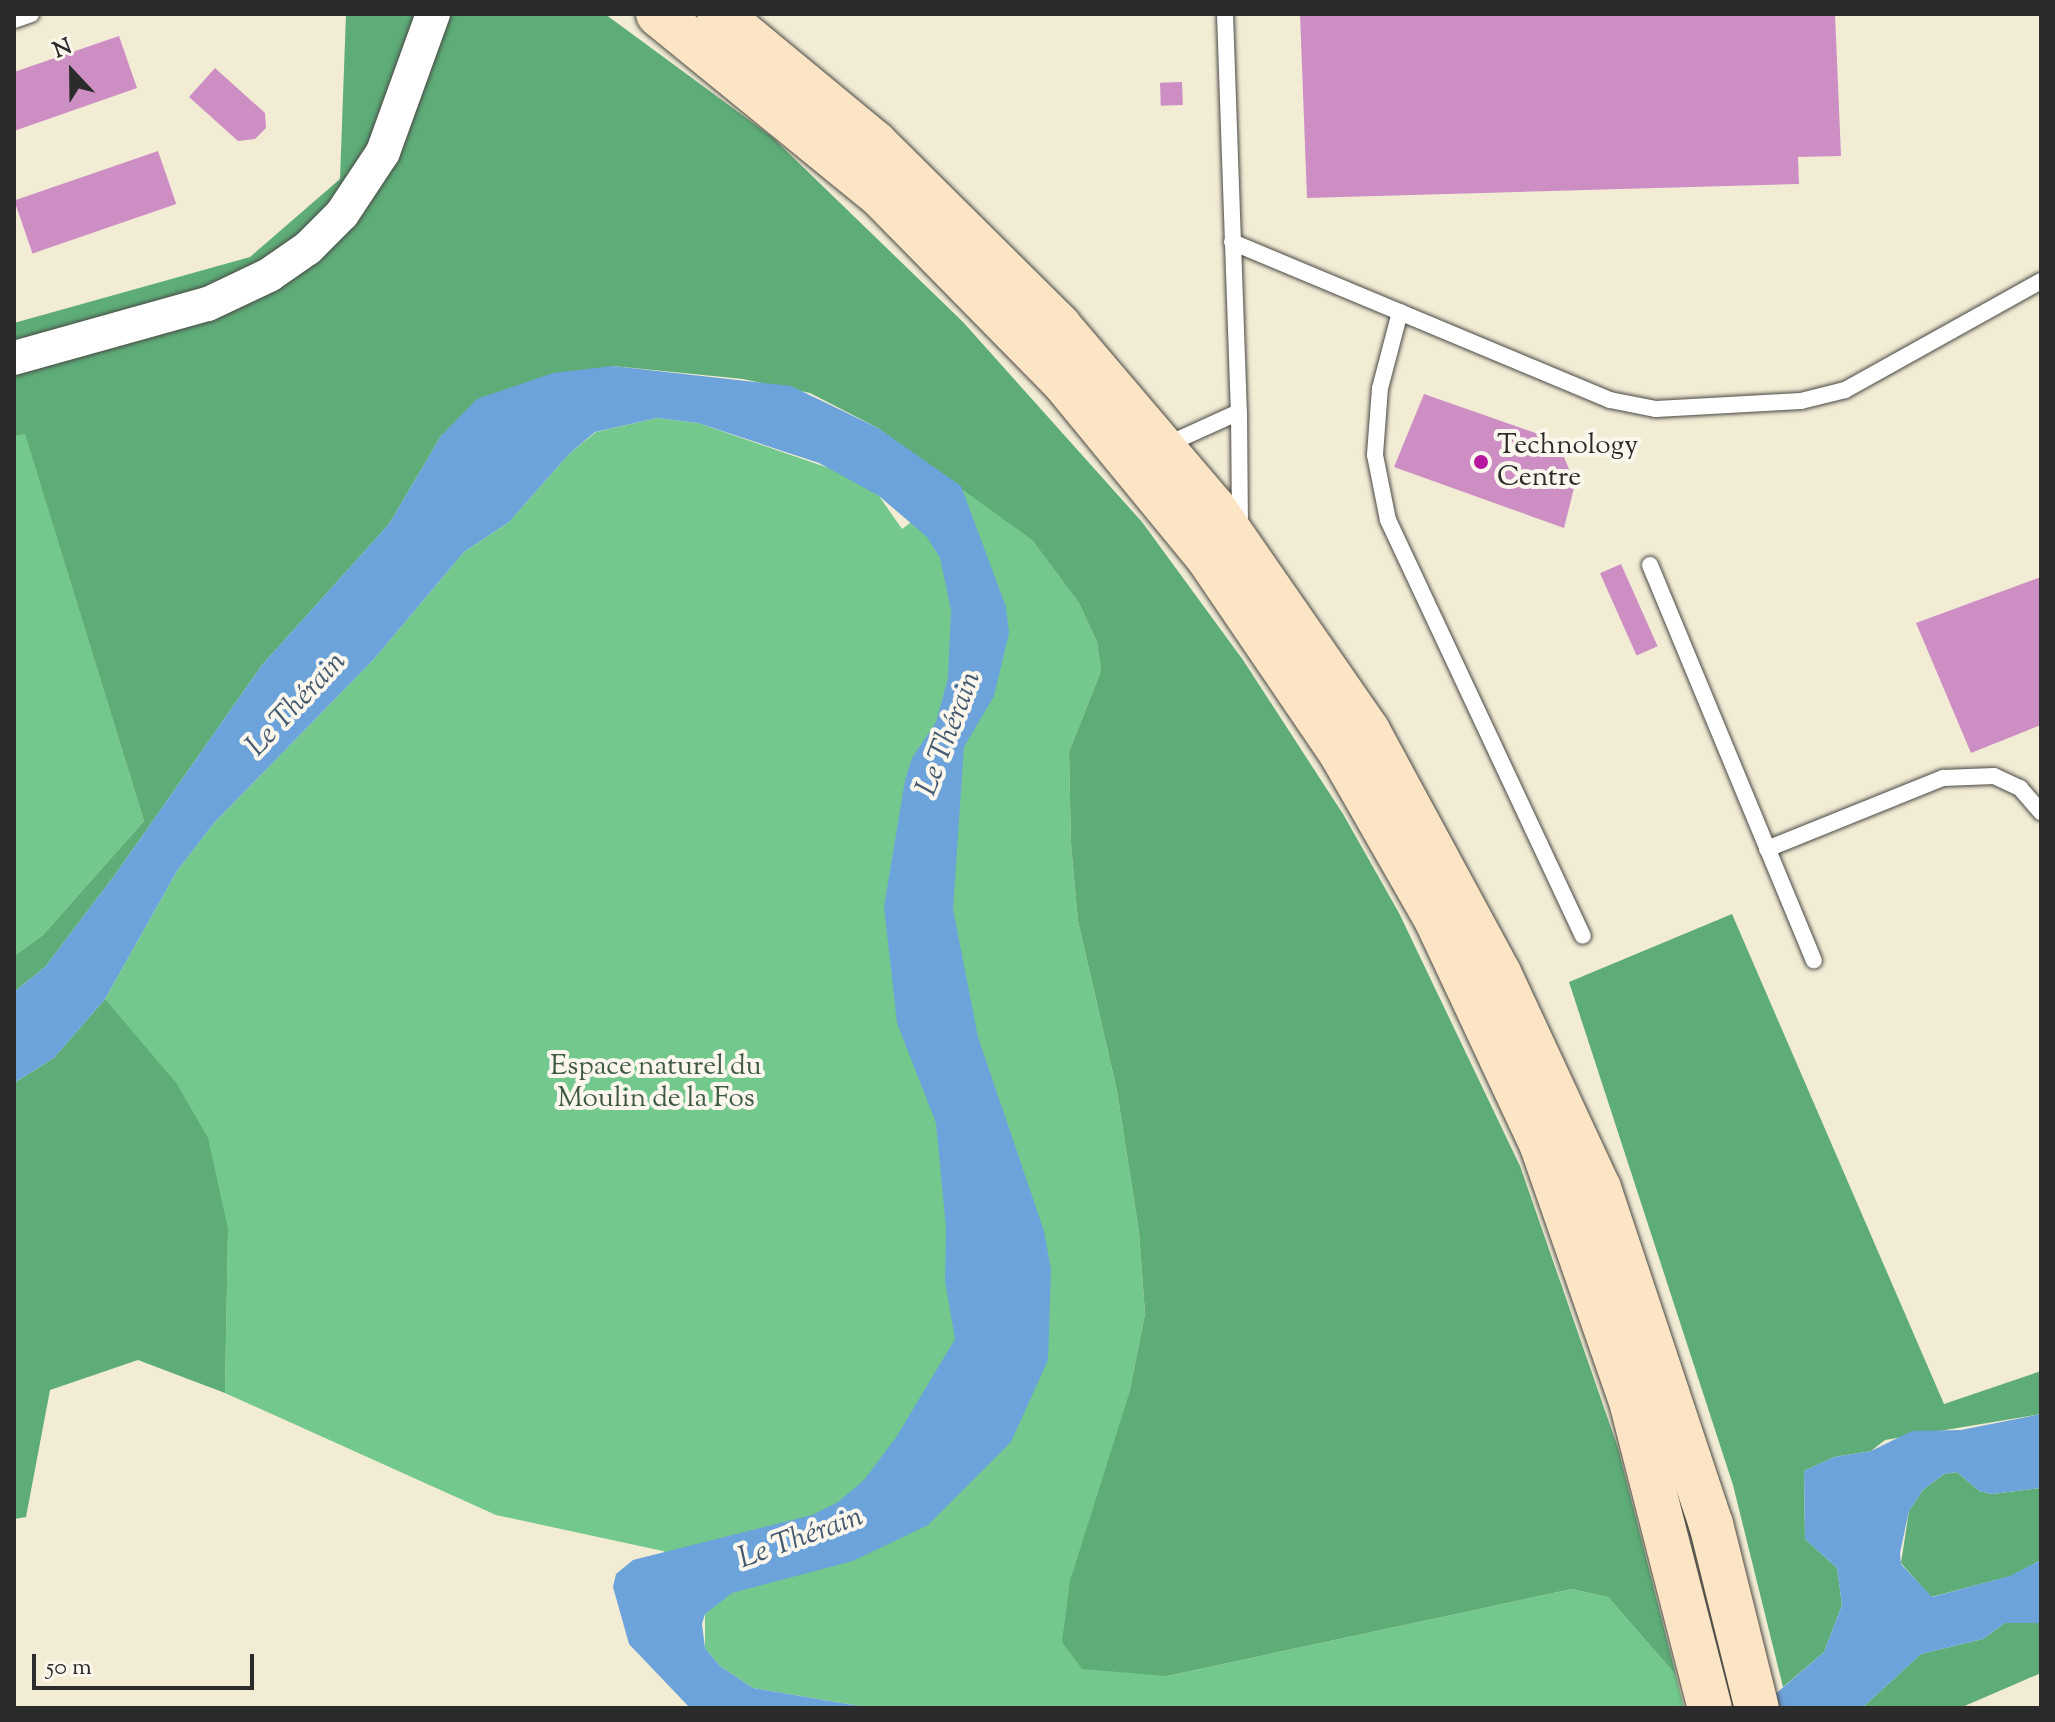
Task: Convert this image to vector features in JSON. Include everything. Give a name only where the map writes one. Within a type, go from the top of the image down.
[{"type":"main road","points":[[658,14],[892,205],[1053,370],[1190,534],[1334,743],[1436,919],[1546,1157],[1632,1405],[1710,1708]]},
{"type":"main road","points":[[719,14],[821,96],[949,211],[1164,446],[1240,542],[1368,731],[1499,973],[1599,1188],[1711,1524],[1757,1708]]},
{"type":"main road","points":[[1665,1383],[1742,1708]]},
{"type":"street","points":[[416,14],[416,67]]},
{"type":"street","points":[[14,358],[208,304],[290,262],[342,214],[371,173],[401,114],[433,14]]},
{"type":"lane","points":[[14,20],[31,14]]},
{"type":"lane","points":[[1225,14],[1239,412],[1240,542]]},
{"type":"lane","points":[[1232,242],[1610,400],[1656,409],[1801,401],[1845,390],[2041,281]]},
{"type":"lane","points":[[1400,312],[1380,388],[1375,455],[1388,520],[1583,936]]},
{"type":"lane","points":[[1164,446],[1239,412]]},
{"type":"lane","points":[[1650,565],[1814,960]]},
{"type":"lane","points":[[1767,849],[1943,778],[1994,776],[2020,788],[2041,812]]},
{"type":"green space","points":[[346,14],[605,14],[772,137],[963,322],[1142,522],[1243,660],[1343,814],[1399,913],[1520,1166],[1618,1448],[1676,1675],[1608,1597],[1572,1589],[1167,1676],[1082,1669],[1062,1642],[1070,1581],[1129,1394],[1145,1314],[1139,1232],[1117,1091],[1078,921],[1071,844],[1069,752],[1101,671],[1097,642],[1079,603],[1032,540],[878,428],[810,393],[743,379],[613,366],[441,436],[389,524],[262,665],[117,872],[45,967],[14,992],[14,956],[43,935],[144,821],[25,434],[14,436],[14,323],[250,257],[340,179]]},
{"type":"green space","name":"Espace naturel du Moulin de la Fos","points":[[657,418],[698,423],[846,474],[879,496],[902,529],[961,486],[1032,540],[1079,603],[1097,642],[1101,671],[1069,752],[1071,844],[1078,921],[1117,1091],[1139,1232],[1145,1314],[1129,1394],[1167,1676],[1572,1589],[1608,1597],[1676,1675],[1684,1708],[871,1708],[753,1688],[720,1666],[705,1648],[705,1614],[732,1592],[663,1551],[496,1515],[225,1393],[228,1229],[105,999],[177,871],[214,823],[374,659],[464,552],[509,522],[569,454],[596,432]]},
{"type":"green space","points":[[25,433],[144,821],[43,935],[14,956],[14,436]]},
{"type":"green space","points":[[1732,914],[1944,1404],[2041,1371],[2041,1414],[1885,1440],[1871,1451],[1834,1457],[1804,1471],[1805,1539],[1837,1568],[1842,1605],[1824,1652],[1783,1687],[1733,1485],[1569,982]]},
{"type":"green space","points":[[105,999],[177,1084],[208,1138],[228,1229],[225,1393],[138,1360],[50,1390],[26,1517],[14,1519],[14,1083],[54,1058]]},
{"type":"green space","points":[[1957,1472],[1979,1491],[1992,1494],[2041,1488],[2041,1560],[2011,1576],[1931,1597],[1901,1563],[1909,1511],[1923,1490],[1944,1474]]},
{"type":"green space","points":[[2005,1623],[2041,1623],[2041,1673],[1960,1708],[1862,1708],[1921,1654],[1983,1639]]},
{"type":"water","name":"Le Thérain","points":[[613,366],[791,386],[878,428],[961,486],[1006,607],[1009,633],[994,696],[964,747],[953,909],[978,1037],[1044,1231],[1051,1269],[1048,1360],[1011,1442],[928,1525],[853,1561],[732,1593],[705,1614],[702,1624],[705,1648],[720,1666],[753,1688],[871,1708],[690,1708],[629,1644],[613,1587],[616,1574],[633,1560],[812,1515],[838,1502],[864,1480],[897,1436],[955,1339],[945,1281],[946,1228],[936,1123],[897,1023],[884,907],[905,780],[912,758],[936,722],[948,678],[951,610],[940,558],[927,537],[879,496],[819,463],[698,423],[657,418],[595,432],[569,454],[509,522],[464,552],[374,659],[214,823],[177,871],[105,999],[54,1058],[14,1083],[14,992],[45,967],[117,872],[262,665],[389,524],[441,436],[477,399],[553,373]]},
{"type":"water","points":[[2041,1414],[2041,1488],[1992,1494],[1979,1491],[1957,1472],[1944,1474],[1923,1490],[1909,1511],[1900,1553],[1901,1564],[1932,1597],[2010,1576],[2041,1560],[2041,1623],[2005,1623],[1983,1639],[1921,1654],[1862,1708],[1759,1708],[1824,1652],[1842,1605],[1837,1568],[1805,1539],[1804,1471],[1834,1457],[1871,1451],[1912,1431],[1961,1430]]},
{"type":"building","points":[[1300,14],[1835,14],[1841,156],[1798,157],[1799,184],[1307,198]]},
{"type":"building","points":[[119,36],[137,88],[14,131],[14,72]]},
{"type":"building","points":[[215,68],[265,113],[266,128],[255,139],[238,141],[189,97]]},
{"type":"building","points":[[1182,82],[1183,105],[1161,106],[1160,83]]},
{"type":"building","points":[[158,151],[176,204],[33,253],[14,200]]},
{"type":"building","name":"Technology Centre","points":[[1424,394],[1541,435],[1564,457],[1575,484],[1564,528],[1394,467]]},
{"type":"building","points":[[1621,564],[1658,646],[1637,656],[1600,573]]},
{"type":"building","points":[[2041,577],[2041,725],[1971,753],[1916,623]]},
{"type":"place","name":"Technology Centre","points":[[1481,462]]}]
